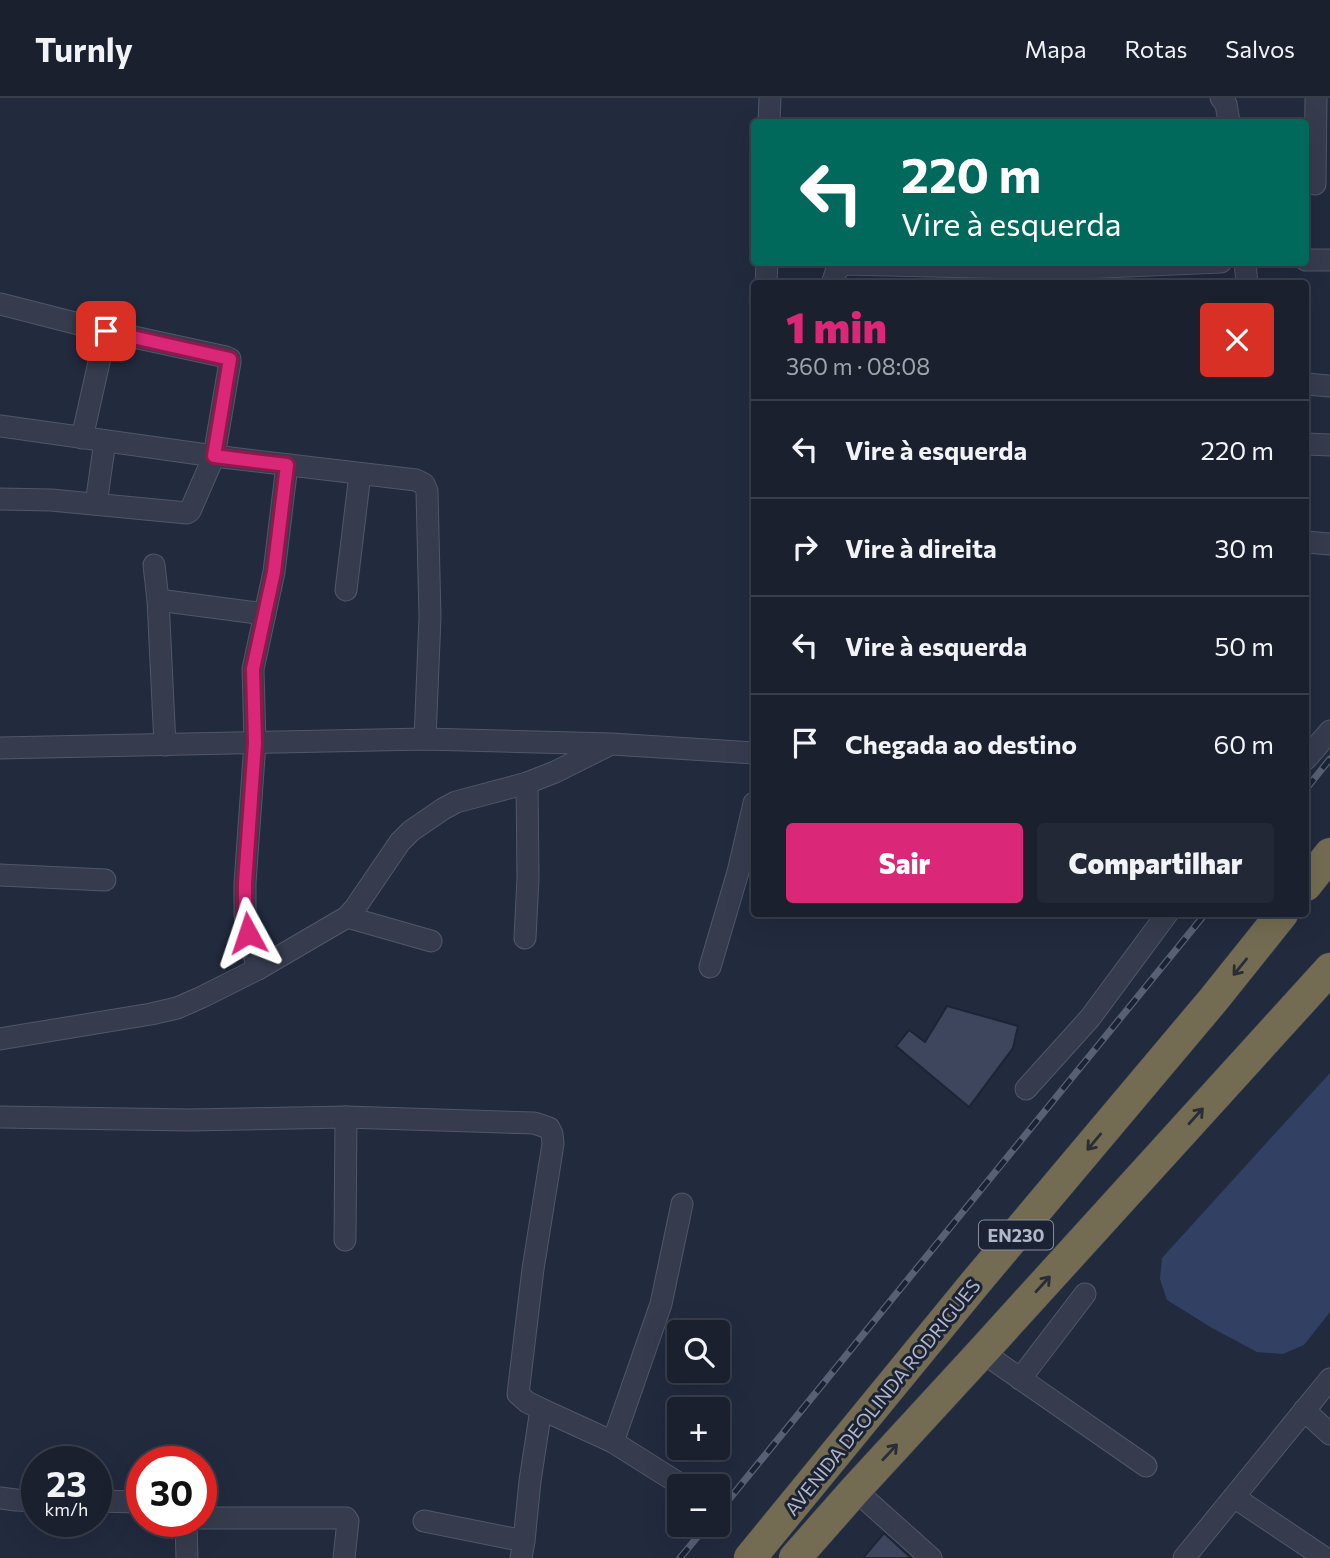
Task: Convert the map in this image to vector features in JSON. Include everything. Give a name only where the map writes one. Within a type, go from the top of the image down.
[{"type":"highway","points":[[1309,881],[1330,854]]},
{"type":"highway","name":"AVENIDA DEOLINDA RODRIGUES","points":[[750,1558],[1280,917]]},
{"type":"highway","name":"AVENIDA DEOLINDA RODRIGUES","points":[[796,1558],[855,1489],[1330,969]]},
{"type":"street","points":[[769,119],[770,98]]},
{"type":"street","points":[[1221,98],[1226,104],[1228,119]]},
{"type":"street","points":[[1315,98],[1317,185]]},
{"type":"street","points":[[1309,260],[1330,260]]},
{"type":"street","points":[[930,266],[1057,269],[1127,266]]},
{"type":"street","points":[[0,304],[230,359],[214,456],[187,513],[51,499],[0,499]]},
{"type":"street","points":[[82,438],[106,331]]},
{"type":"street","points":[[1309,384],[1330,386]]},
{"type":"street","points":[[0,426],[214,456],[416,480],[424,484],[427,491],[430,617],[425,739]]},
{"type":"street","points":[[96,504],[105,441]]},
{"type":"street","points":[[1309,444],[1330,445]]},
{"type":"street","points":[[258,969],[248,933],[245,904],[255,743],[253,669],[274,572],[287,465]]},
{"type":"street","points":[[346,590],[360,474]]},
{"type":"street","points":[[1309,542],[1330,544]]},
{"type":"street","points":[[154,565],[165,745]]},
{"type":"street","points":[[158,600],[265,614]]},
{"type":"street","points":[[1309,756],[1330,731]]},
{"type":"street","points":[[0,748],[425,739],[612,744],[751,753]]},
{"type":"street","points":[[0,1039],[151,1014],[202,998],[258,969],[346,917],[400,842],[411,831],[456,802],[527,783],[612,744]]},
{"type":"street","points":[[525,938],[528,878],[527,783]]},
{"type":"street","points":[[710,967],[738,872],[751,816]]},
{"type":"street","points":[[0,875],[105,880]]},
{"type":"street","points":[[346,917],[431,941]]},
{"type":"street","points":[[1026,1089],[1090,1018],[1165,917]]},
{"type":"street","points":[[0,1116],[190,1120],[346,1117],[544,1125],[552,1134],[553,1144],[537,1242],[518,1394],[527,1402],[613,1442],[667,1476]]},
{"type":"street","points":[[345,1240],[346,1117]]},
{"type":"street","points":[[613,1442],[661,1304],[682,1204]]},
{"type":"street","points":[[1020,1379],[1085,1294]]},
{"type":"street","points":[[982,1352],[1146,1466]]},
{"type":"street","points":[[1184,1558],[1330,1379]]},
{"type":"street","points":[[424,1521],[523,1550],[541,1409]]},
{"type":"street","points":[[1304,1410],[1330,1434]]},
{"type":"street","points":[[855,1489],[931,1558]]},
{"type":"street","points":[[1234,1497],[1325,1558]]},
{"type":"street","points":[[0,1498],[21,1500]]},
{"type":"street","points":[[217,1518],[346,1518],[348,1521],[344,1558]]},
{"type":"street","points":[[186,1537],[187,1558]]},
{"type":"water","points":[[1330,1073],[1330,1312],[1304,1345],[1283,1354],[1257,1352],[1167,1300],[1160,1279],[1162,1258]]},
{"type":"building","points":[[947,1006],[1018,1026],[1013,1048],[969,1107],[896,1046],[909,1030],[925,1042]]},
{"type":"building","points":[[884,1533],[911,1558],[863,1558]]},
{"type":"railway","points":[[1309,785],[1330,759]]},
{"type":"railway","points":[[730,1498],[1203,917]]},
{"type":"railway","points":[[680,1558],[697,1537]]},
{"type":"route","points":[[106,331],[230,359],[214,456],[287,465],[274,572],[252,678],[255,743],[245,883],[248,933]]}]
